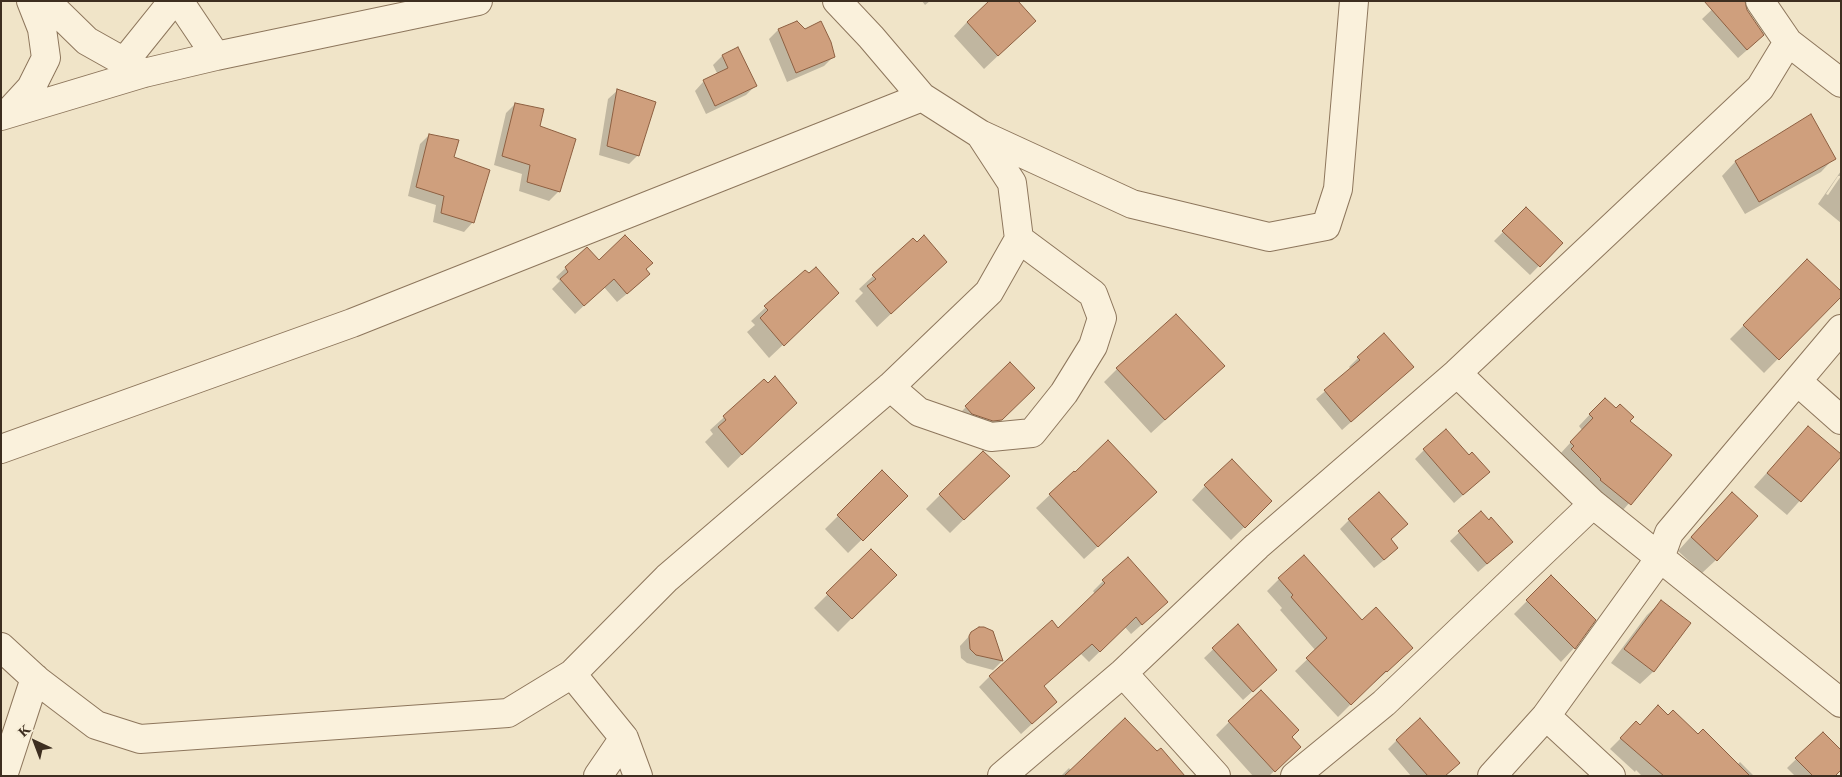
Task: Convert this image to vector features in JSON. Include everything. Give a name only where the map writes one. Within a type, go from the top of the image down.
[{"type":"street","points":[[5,114],[31,88],[46,58],[42,28],[31,1]]},
{"type":"street","points":[[46,1],[87,41],[134,68]]},
{"type":"street","points":[[134,68],[173,1]]},
{"type":"street","points":[[179,1],[216,56]]},
{"type":"street","points":[[5,114],[134,68],[216,56],[478,1]]},
{"type":"street","points":[[836,1],[871,37],[922,97],[980,134],[1132,204],[1268,237],[1326,226],[1338,190],[1354,1]]},
{"type":"street","points":[[1760,1],[1788,42],[1841,83]]},
{"type":"street","points":[[1002,776],[1122,673],[1257,546],[1457,373],[1760,88],[1788,42]]},
{"type":"street","points":[[1,449],[352,323],[922,97]]},
{"type":"street","points":[[1,647],[34,678],[96,725],[140,740],[508,713],[572,674],[667,578],[890,387],[989,292],[1019,239],[1012,183],[980,134]]},
{"type":"street","points":[[890,387],[919,412],[990,437],[1032,433],[1064,393],[1093,346],[1102,318],[1093,294],[1019,239]]},
{"type":"street","points":[[1492,776],[1546,716],[1660,558],[1669,533],[1841,329]]},
{"type":"street","points":[[1457,373],[1593,504],[1841,703]]},
{"type":"street","points":[[1797,381],[1841,420]]},
{"type":"street","points":[[1295,776],[1384,703],[1593,504]]},
{"type":"street","points":[[1122,673],[1216,776]]},
{"type":"street","points":[[572,674],[624,738],[638,776]]},
{"type":"street","points":[[3,776],[34,678]]},
{"type":"street","points":[[1546,716],[1611,776]]},
{"type":"street","points":[[598,776],[624,738]]},
{"type":"building","points":[[989,1],[1018,1],[1036,21],[998,56],[967,22]]},
{"type":"building","points":[[1704,1],[1745,1],[1747,10],[1764,35],[1747,50]]},
{"type":"building","points":[[797,21],[805,29],[821,21],[831,42],[835,57],[796,73],[778,29]]},
{"type":"building","points":[[738,47],[757,86],[715,106],[703,80],[728,68],[722,55]]},
{"type":"building","points":[[617,89],[656,102],[639,156],[607,146]]},
{"type":"building","points":[[515,103],[544,109],[540,126],[576,139],[560,192],[527,182],[530,165],[502,156]]},
{"type":"building","points":[[1811,114],[1836,159],[1759,202],[1735,161]]},
{"type":"building","points":[[429,134],[459,140],[454,157],[490,170],[474,223],[441,213],[444,196],[416,187]]},
{"type":"building","points":[[1526,207],[1563,243],[1540,267],[1502,231]]},
{"type":"building","points":[[625,235],[653,263],[646,269],[650,274],[627,294],[614,279],[584,306],[560,279],[568,272],[565,267],[587,247],[599,260]]},
{"type":"building","points":[[924,235],[947,262],[891,314],[867,286],[876,279],[872,275],[913,238],[917,242]]},
{"type":"building","points":[[1807,259],[1841,291],[1841,297],[1779,360],[1743,325]]},
{"type":"building","points":[[816,267],[839,293],[784,346],[760,318],[768,310],[764,306],[805,270],[809,273]]},
{"type":"building","points":[[1176,314],[1225,366],[1165,420],[1116,368]]},
{"type":"building","points":[[1384,333],[1414,367],[1351,422],[1324,390],[1360,360],[1357,357]]},
{"type":"building","points":[[1010,362],[1035,388],[1002,420],[993,421],[972,414],[965,406]]},
{"type":"building","points":[[775,376],[797,403],[742,455],[718,427],[726,420],[723,416],[764,379],[768,383]]},
{"type":"building","points":[[1605,398],[1616,408],[1620,404],[1634,417],[1630,421],[1672,455],[1631,505],[1600,480],[1571,449],[1574,446],[1570,442],[1593,418],[1589,414]]},
{"type":"building","points":[[1808,426],[1841,454],[1841,457],[1801,502],[1767,473]]},
{"type":"building","points":[[1446,429],[1469,455],[1472,452],[1490,472],[1463,495],[1423,449]]},
{"type":"building","points":[[1108,440],[1157,492],[1098,547],[1049,494]]},
{"type":"building","points":[[983,451],[1010,476],[964,520],[939,494]]},
{"type":"building","points":[[1232,459],[1272,501],[1245,528],[1204,485]]},
{"type":"building","points":[[882,470],[908,496],[863,541],[837,515]]},
{"type":"building","points":[[1379,492],[1408,524],[1391,539],[1398,548],[1384,560],[1348,519]]},
{"type":"building","points":[[1732,492],[1758,516],[1717,561],[1691,537]]},
{"type":"building","points":[[1481,511],[1489,520],[1491,517],[1513,542],[1487,564],[1458,531]]},
{"type":"building","points":[[871,549],[897,575],[852,619],[826,593]]},
{"type":"building","points":[[1304,555],[1362,620],[1376,607],[1413,648],[1351,705],[1306,658],[1327,638],[1291,597],[1293,595],[1278,578]]},
{"type":"building","points":[[1128,557],[1168,602],[1142,625],[1136,617],[1100,652],[1092,644],[1044,686],[1057,702],[1032,724],[989,676],[1052,620],[1058,628],[1105,583],[1102,580]]},
{"type":"building","points":[[1551,575],[1596,620],[1575,649],[1526,600]]},
{"type":"building","points":[[1661,600],[1691,623],[1654,672],[1624,649]]},
{"type":"building","points":[[1238,624],[1277,670],[1253,692],[1212,648]]},
{"type":"building","points":[[979,627],[993,631],[1003,661],[976,655],[970,649],[969,636],[971,632]]},
{"type":"building","points":[[1261,690],[1299,730],[1292,737],[1301,747],[1275,772],[1228,721]]},
{"type":"building","points":[[1658,705],[1668,715],[1673,710],[1698,734],[1703,729],[1750,776],[1664,776],[1620,738],[1636,721],[1640,725]]},
{"type":"building","points":[[1125,718],[1157,751],[1161,748],[1185,776],[1064,776]]},
{"type":"building","points":[[1420,718],[1460,763],[1445,776],[1428,776],[1396,740]]},
{"type":"building","points":[[1823,732],[1841,750],[1841,770],[1835,776],[1813,776],[1795,758]]}]
